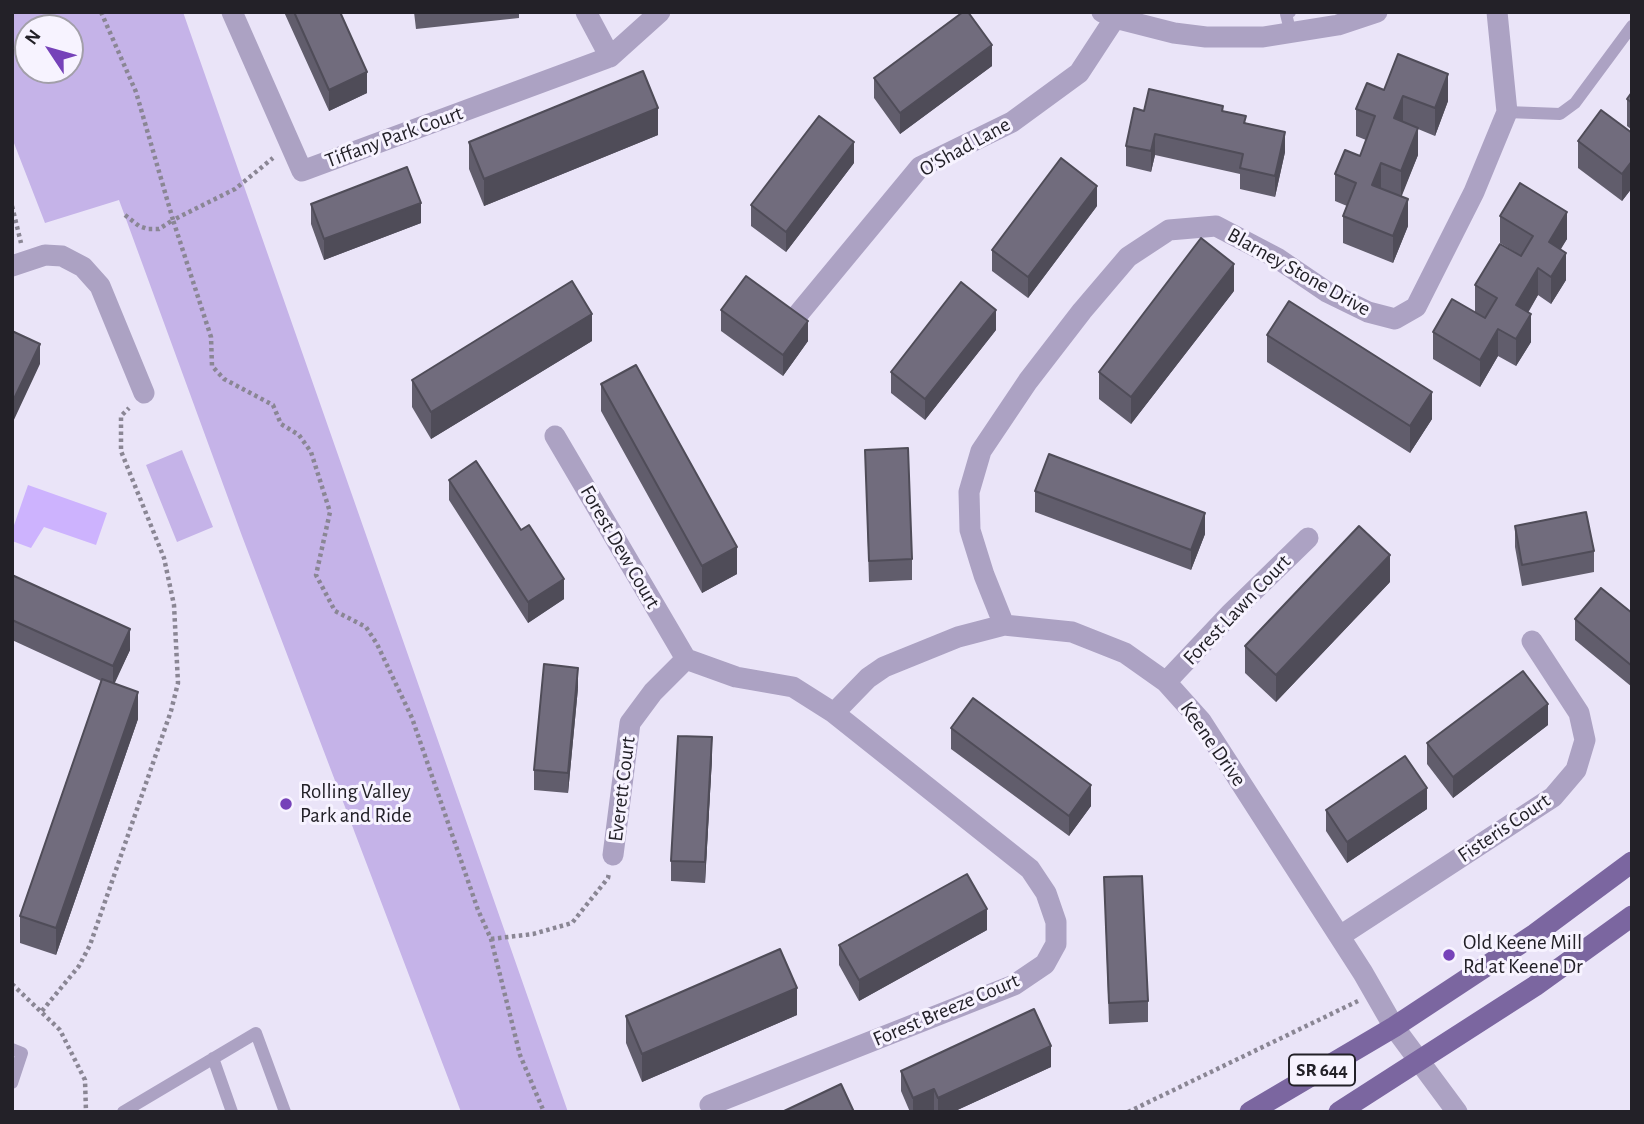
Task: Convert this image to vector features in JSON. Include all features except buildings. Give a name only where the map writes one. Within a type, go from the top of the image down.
[{"type":"main road","name":"SR 644","points":[[1250,1112],[1394,1027],[1535,934],[1632,862]]},
{"type":"main road","name":"SR 644","points":[[1339,1112],[1535,986],[1632,916]]},
{"type":"street","name":"Tiffany Park Court","points":[[232,12],[302,171],[610,57],[660,12]]},
{"type":"street","points":[[586,12],[610,57]]},
{"type":"street","points":[[1108,14],[1174,33],[1206,37],[1263,37],[1338,24],[1377,12]]},
{"type":"street","name":"Blarney Stone Drive","points":[[1004,625],[970,530],[969,492],[981,451],[1028,382],[1128,257],[1169,230],[1216,226],[1277,258],[1327,292],[1368,312],[1395,319],[1416,307],[1474,192],[1507,113],[1497,12]]},
{"type":"street","name":"O'Shad Lane","points":[[794,318],[920,167],[1012,122],[1079,73],[1108,14]]},
{"type":"street","points":[[20,263],[45,255],[62,256],[83,267],[100,286],[144,393]]},
{"type":"street","name":"Forest Dew Court","points":[[555,436],[686,659]]},
{"type":"street","name":"Forest Lawn Court","points":[[1166,682],[1231,613],[1308,538]]},
{"type":"street","name":"Keene Drive","points":[[834,713],[868,678],[884,667],[958,637],[1004,625],[1072,632],[1106,644],[1145,666],[1166,682],[1201,720],[1340,936],[1394,1027],[1457,1112]]},
{"type":"street","name":"Fisteris Court","points":[[1340,936],[1553,797],[1576,770],[1585,740],[1579,713],[1532,641]]},
{"type":"street","points":[[686,659],[736,677],[793,687],[834,713]]},
{"type":"street","name":"Everett Court","points":[[613,855],[631,723],[653,692],[686,659]]},
{"type":"street","name":"Forest Breeze Court","points":[[710,1105],[1014,985],[1045,964],[1056,944],[1056,922],[1046,893],[1030,869],[834,713]]},
{"type":"lane","points":[[1290,12],[1286,14],[1291,34]]},
{"type":"lane","points":[[1507,113],[1560,114],[1575,103],[1632,26]]},
{"type":"lane","points":[[123,1112],[256,1032],[285,1112]]},
{"type":"lane","points":[[12,1049],[22,1053],[12,1083]]},
{"type":"lane","points":[[213,1058],[232,1112]]},
{"type":"path","points":[[102,12],[136,92],[211,337],[212,366],[224,379],[273,405],[281,424],[299,435],[311,452],[330,512],[316,575],[335,611],[366,627],[377,644],[412,718],[478,910],[491,939],[520,1055],[544,1112]]},
{"type":"path","points":[[125,215],[139,226],[159,229],[235,189],[290,144]]},
{"type":"path","points":[[12,206],[23,250],[20,263]]},
{"type":"path","points":[[43,1011],[79,966],[90,945],[172,711],[178,684],[174,604],[164,558],[121,451],[121,416],[144,393]]},
{"type":"path","points":[[491,939],[533,934],[572,923],[608,878],[613,855]]},
{"type":"path","points":[[12,984],[60,1030],[85,1080],[86,1112]]},
{"type":"path","points":[[1128,1112],[1375,992]]},
{"type":"shaded area","points":[[12,12],[183,12],[568,1112],[461,1112],[242,536],[119,200],[45,223],[12,138]]},
{"type":"shaded area","points":[[182,450],[213,527],[177,542],[146,465]]},
{"type":"shaded area","points":[[28,485],[107,513],[96,545],[44,527],[31,548],[12,541],[12,531]]},
{"type":"place","name":"Rolling Valley Park and Ride","points":[[286,804]]},
{"type":"place","name":"Old Keene Mill Rd at Keene Dr","points":[[1449,955]]}]
